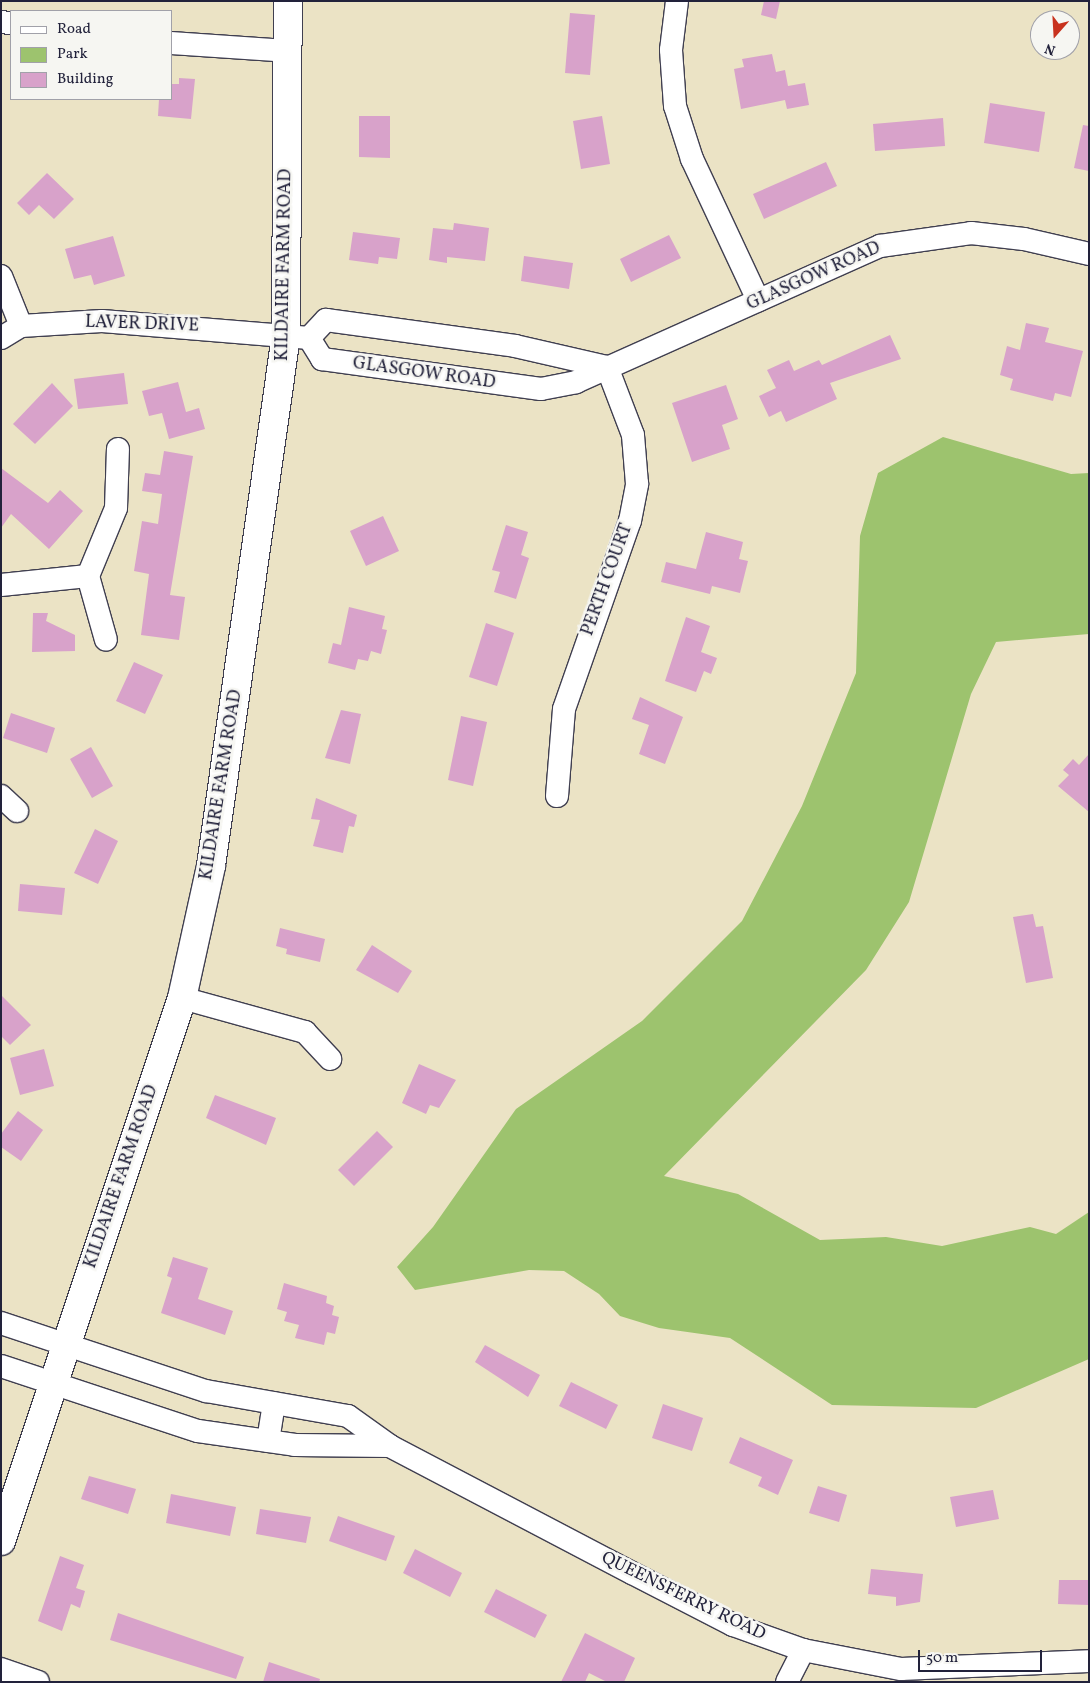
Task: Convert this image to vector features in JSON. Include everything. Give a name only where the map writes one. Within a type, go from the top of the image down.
[{"type":"main road","name":"KILDAIRE FARM ROAD","points":[[1,1541],[64,1344],[182,998],[211,866],[297,337],[287,52],[288,1]]},
{"type":"street","points":[[676,1],[671,50],[675,106],[692,159],[758,300]]},
{"type":"street","points":[[172,43],[287,52]]},
{"type":"street","name":"GLASGOW ROAD","points":[[297,337],[322,359],[509,386],[557,387],[607,367],[849,258],[918,238],[1000,235],[1089,254]]},
{"type":"street","points":[[1,276],[21,326]]},
{"type":"street","points":[[297,337],[326,320],[515,346],[607,367]]},
{"type":"street","name":"LAVER DRIVE","points":[[1,338],[21,326],[102,321],[297,337]]},
{"type":"street","name":"PERTH COURT","points":[[557,796],[564,709],[630,521],[637,484],[633,435],[607,367]]},
{"type":"street","points":[[106,640],[88,576],[116,508],[118,449]]},
{"type":"street","points":[[1,585],[88,576]]},
{"type":"street","points":[[182,998],[304,1032],[330,1059]]},
{"type":"street","name":"QUEENSFERRY ROAD","points":[[1,1323],[206,1391],[348,1416],[390,1446],[733,1625],[803,1650],[901,1668],[1089,1661]]},
{"type":"street","points":[[1,1366],[198,1431],[268,1441],[344,1448],[390,1446]]},
{"type":"street","points":[[268,1441],[274,1403]]},
{"type":"street","points":[[787,1682],[803,1650]]},
{"type":"street","points":[[1,1669],[38,1682]]},
{"type":"green space","points":[[943,437],[1071,474],[1089,473],[1089,634],[996,642],[971,694],[909,902],[866,970],[664,1176],[738,1194],[820,1240],[886,1237],[942,1246],[1030,1227],[1056,1234],[1089,1212],[1089,1359],[976,1408],[832,1405],[730,1338],[659,1328],[620,1316],[599,1294],[564,1271],[529,1270],[415,1290],[397,1267],[433,1227],[516,1109],[642,1021],[742,921],[802,806],[856,673],[860,536],[878,473]]},
{"type":"building","points":[[764,1],[780,1],[776,19],[761,15]]},
{"type":"building","points":[[570,13],[595,15],[590,75],[565,73]]},
{"type":"building","points":[[772,54],[776,72],[785,70],[788,86],[805,83],[809,105],[787,109],[785,100],[741,109],[734,69],[744,67],[742,59]]},
{"type":"building","points":[[179,78],[195,79],[191,119],[158,116],[159,100],[172,100],[172,84],[179,84]]},
{"type":"building","points":[[990,103],[1045,112],[1039,152],[984,143]]},
{"type":"building","points":[[359,116],[390,116],[390,158],[359,157]]},
{"type":"building","points":[[602,116],[610,164],[581,169],[573,121]]},
{"type":"building","points":[[943,118],[945,146],[875,151],[873,124]]},
{"type":"building","points":[[1083,125],[1089,126],[1089,171],[1074,168]]},
{"type":"building","points":[[826,162],[837,186],[764,219],[753,194]]},
{"type":"building","points":[[47,173],[74,199],[54,219],[39,205],[29,215],[17,203]]},
{"type":"building","points":[[454,223],[489,228],[485,261],[447,257],[447,263],[429,260],[433,228],[453,230]]},
{"type":"building","points":[[353,232],[400,238],[397,259],[379,257],[378,264],[349,260]]},
{"type":"building","points":[[669,235],[681,258],[631,282],[620,259]]},
{"type":"building","points":[[113,236],[125,276],[94,285],[91,275],[74,279],[65,249]]},
{"type":"building","points":[[524,256],[573,263],[569,289],[521,281]]},
{"type":"building","points":[[1026,323],[1049,328],[1045,342],[1083,351],[1071,397],[1055,393],[1053,401],[1010,390],[1013,379],[1000,375],[1007,346],[1020,350]]},
{"type":"building","points":[[890,335],[901,359],[830,383],[837,399],[786,422],[781,411],[769,417],[759,396],[776,388],[767,370],[789,360],[794,371],[819,360],[822,365]]},
{"type":"building","points":[[124,373],[128,404],[78,409],[74,379]]},
{"type":"building","points":[[178,382],[186,412],[199,408],[205,429],[169,439],[162,413],[149,416],[142,391]]},
{"type":"building","points":[[52,383],[73,406],[35,444],[13,424]]},
{"type":"building","points":[[726,385],[738,419],[722,425],[730,449],[692,462],[672,403]]},
{"type":"building","points":[[164,451],[193,456],[170,595],[185,597],[179,640],[141,635],[149,574],[134,571],[142,521],[158,524],[162,494],[142,491],[145,473],[160,475]]},
{"type":"building","points":[[1,468],[48,503],[60,490],[83,511],[49,549],[11,514],[1,528]]},
{"type":"building","points":[[383,516],[399,551],[366,566],[350,531]]},
{"type":"building","points":[[506,525],[528,532],[521,555],[529,558],[516,599],[494,592],[500,572],[492,570]]},
{"type":"building","points":[[706,532],[743,542],[739,559],[748,561],[740,593],[712,586],[710,594],[661,582],[666,562],[696,569]]},
{"type":"building","points":[[349,607],[385,616],[382,629],[387,630],[381,654],[371,651],[368,661],[358,659],[355,670],[328,663],[333,643],[341,645]]},
{"type":"building","points":[[33,613],[48,613],[46,621],[75,635],[75,651],[32,652]]},
{"type":"building","points":[[686,617],[710,626],[701,652],[717,658],[711,674],[704,671],[696,692],[665,681]]},
{"type":"building","points":[[486,623],[514,633],[497,686],[469,677]]},
{"type":"building","points":[[134,662],[163,675],[145,714],[116,701]]},
{"type":"building","points":[[640,697],[683,717],[665,764],[639,754],[649,725],[632,719]]},
{"type":"building","points":[[341,710],[361,714],[350,764],[325,758]]},
{"type":"building","points":[[11,713],[55,728],[47,753],[3,738]]},
{"type":"building","points":[[461,716],[487,722],[473,786],[448,780]]},
{"type":"building","points":[[91,747],[113,786],[92,798],[70,759]]},
{"type":"building","points":[[1089,754],[1089,812],[1058,786],[1069,775],[1063,770],[1073,759],[1079,765]]},
{"type":"building","points":[[316,798],[357,815],[354,827],[349,826],[343,853],[313,846],[320,820],[311,819]]},
{"type":"building","points":[[95,829],[118,841],[98,884],[74,873]]},
{"type":"building","points":[[20,884],[65,888],[62,915],[18,911]]},
{"type":"building","points":[[1033,914],[1036,927],[1043,926],[1053,978],[1026,983],[1013,917]]},
{"type":"building","points":[[280,928],[325,939],[320,962],[286,954],[287,949],[276,946]]},
{"type":"building","points":[[372,945],[412,971],[398,993],[356,970]]},
{"type":"building","points":[[1,995],[31,1025],[10,1045],[1,1036]]},
{"type":"building","points":[[44,1049],[54,1086],[20,1095],[10,1058]]},
{"type":"building","points":[[419,1064],[456,1080],[439,1108],[430,1105],[426,1114],[402,1103]]},
{"type":"building","points":[[215,1095],[276,1118],[266,1145],[206,1118]]},
{"type":"building","points":[[18,1111],[43,1130],[21,1161],[1,1147],[1,1134]]},
{"type":"building","points":[[377,1131],[393,1147],[354,1186],[338,1170]]},
{"type":"building","points":[[173,1257],[208,1268],[198,1299],[233,1311],[225,1335],[161,1313],[172,1278],[167,1276]]},
{"type":"building","points":[[284,1283],[327,1296],[326,1303],[334,1306],[332,1315],[339,1317],[335,1334],[327,1332],[324,1345],[295,1338],[299,1325],[284,1321],[287,1312],[277,1309]]},
{"type":"building","points":[[485,1345],[540,1375],[528,1397],[475,1362]]},
{"type":"building","points":[[571,1382],[618,1405],[606,1429],[559,1406]]},
{"type":"building","points":[[663,1404],[703,1418],[692,1451],[652,1438]]},
{"type":"building","points":[[740,1437],[793,1460],[778,1495],[758,1486],[762,1477],[729,1463]]},
{"type":"building","points":[[89,1476],[136,1489],[128,1514],[81,1499]]},
{"type":"building","points":[[818,1486],[847,1495],[839,1522],[809,1513]]},
{"type":"building","points":[[993,1490],[999,1519],[956,1527],[950,1497]]},
{"type":"building","points":[[171,1494],[236,1507],[230,1536],[166,1523]]},
{"type":"building","points":[[260,1509],[311,1517],[306,1543],[256,1534]]},
{"type":"building","points":[[338,1516],[395,1536],[386,1561],[329,1541]]},
{"type":"building","points":[[415,1549],[462,1573],[450,1597],[403,1573]]},
{"type":"building","points":[[60,1556],[84,1565],[76,1588],[85,1591],[80,1608],[71,1604],[62,1631],[38,1621]]},
{"type":"building","points":[[871,1569],[923,1574],[920,1602],[896,1606],[896,1597],[868,1594]]},
{"type":"building","points":[[1059,1580],[1089,1580],[1089,1605],[1058,1604]]},
{"type":"building","points":[[496,1589],[547,1615],[535,1638],[484,1612]]},
{"type":"building","points":[[118,1613],[244,1657],[236,1679],[110,1640]]},
{"type":"building","points":[[585,1633],[635,1658],[624,1682],[607,1682],[589,1673],[585,1682],[561,1682]]},
{"type":"building","points":[[269,1662],[320,1679],[319,1682],[263,1682]]}]
